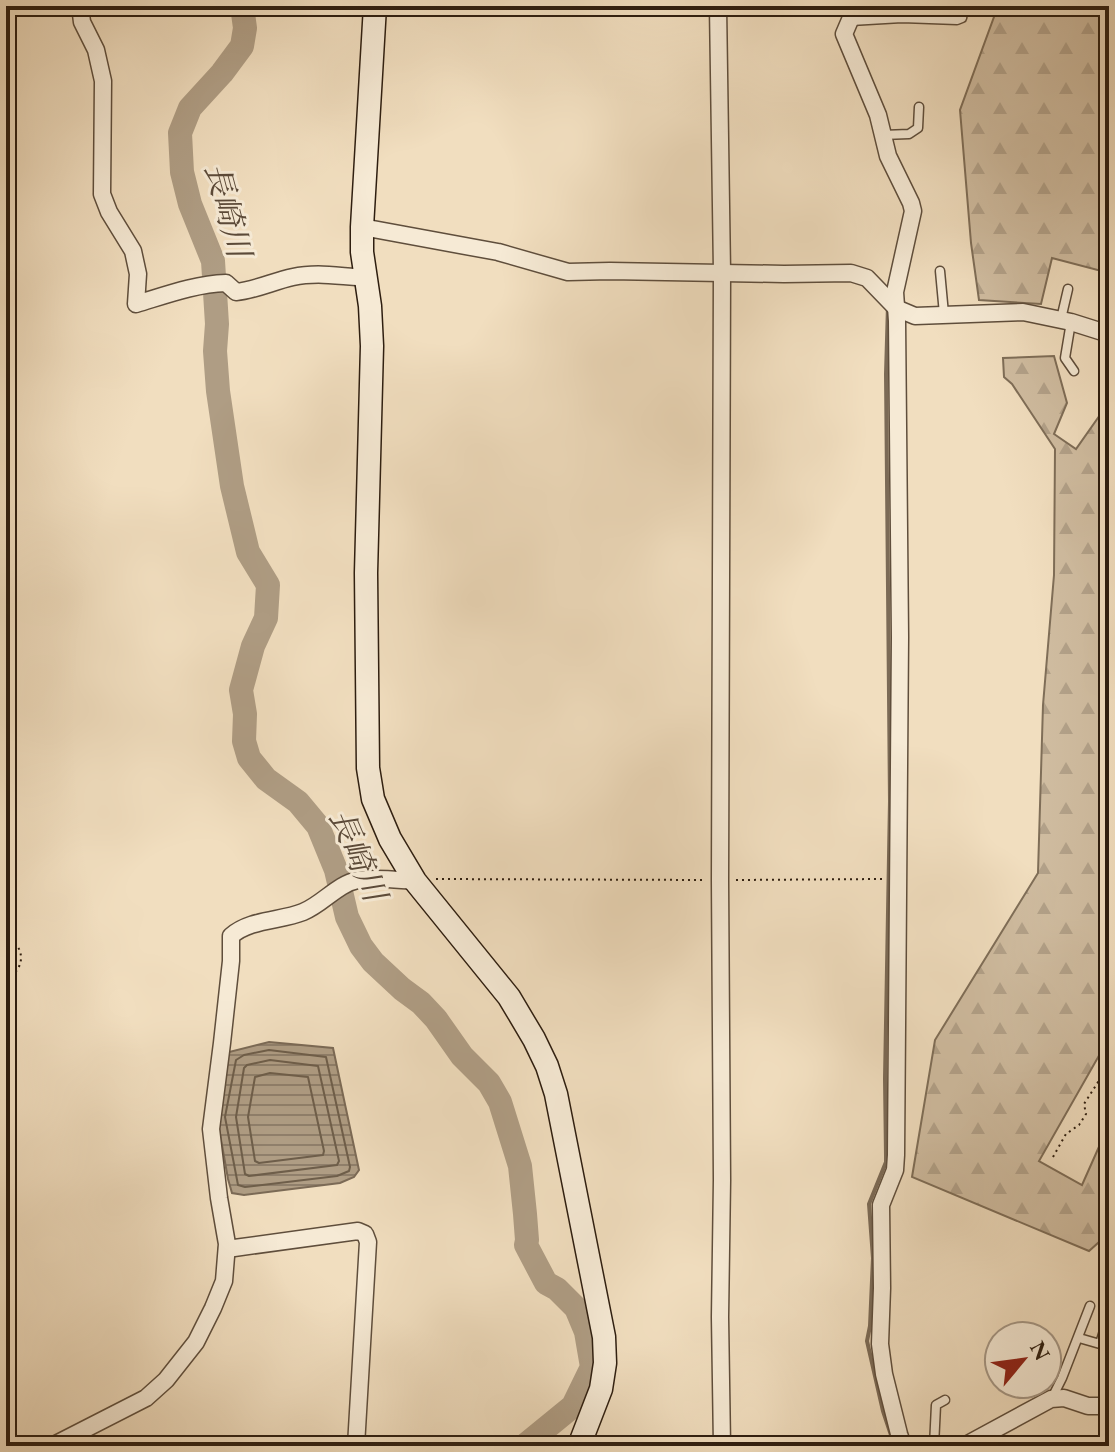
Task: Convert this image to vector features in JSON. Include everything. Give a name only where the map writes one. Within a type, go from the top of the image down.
[{"type":"street","points":[[80,6],[82,22],[96,50],[103,81],[102,194],[109,212],[133,251],[138,274],[136,304],[209,284],[226,283],[236,292],[296,276],[365,278]]},
{"type":"street","points":[[375,6],[362,227],[372,346],[366,573],[368,768],[373,799],[390,839],[415,881],[509,997],[534,1039],[556,1094],[604,1337],[605,1363],[601,1389],[579,1446]]},
{"type":"street","points":[[718,6],[722,272],[722,1446]]},
{"type":"street","points":[[853,14],[844,34],[878,115],[888,156],[913,211],[891,301],[900,637],[896,1155],[895,1170],[881,1205],[880,1344],[884,1374],[903,1446]]},
{"type":"street","points":[[362,227],[498,252],[568,272],[851,273],[867,278],[891,301],[915,316],[1023,312],[1109,334]]},
{"type":"street","points":[[52,1446],[146,1398],[166,1380],[196,1342],[224,1281],[227,1249],[211,1129],[231,961],[231,936],[244,927],[302,913],[318,905],[338,888],[357,880],[415,881]]},
{"type":"street","points":[[227,1249],[358,1231],[365,1234],[368,1242],[356,1446]]},
{"type":"street","points":[[1063,1398],[1088,1406],[1109,1406]]},
{"type":"street","points":[[964,1446],[1049,1400]]},
{"type":"lane","points":[[853,14],[957,20],[962,18],[964,6]]},
{"type":"lane","points":[[883,135],[909,134],[918,128],[919,107]]},
{"type":"lane","points":[[940,271],[944,315]]},
{"type":"lane","points":[[1068,289],[1065,358],[1074,371]]},
{"type":"lane","points":[[1063,1373],[1090,1306]]},
{"type":"lane","points":[[1079,1338],[1100,1344],[1109,1314]]},
{"type":"lane","points":[[934,1446],[936,1405],[945,1400]]},
{"type":"path","points":[[415,881],[886,879]]},
{"type":"path","points":[[6,935],[13,939],[22,955],[15,975],[6,980]]},
{"type":"path","points":[[1053,1157],[1066,1134],[1079,1125],[1086,1114],[1084,1104],[1109,1065]]},
{"type":"path","points":[[6,1277],[9,1314],[6,1332]]},
{"type":"green space","points":[[998,6],[1109,6],[1109,273],[1052,258],[1041,304],[979,300],[960,110]]},
{"type":"green space","points":[[1054,356],[1067,403],[1054,434],[1076,449],[1109,405],[1109,1038],[1039,1161],[1082,1185],[1102,1140],[1109,1135],[1109,1233],[1089,1251],[912,1177],[935,1040],[1038,873],[1043,705],[1054,575],[1055,449],[1012,384],[1004,377],[1003,358]]},
{"type":"water","points":[[269,1042],[333,1048],[359,1170],[354,1177],[340,1183],[244,1195],[232,1193],[217,1117],[229,1052]]},
{"type":"waterway","name":"長崎川","points":[[242,6],[245,28],[242,46],[190,108],[180,133],[182,172],[190,204],[213,261],[218,391],[232,486],[248,552],[268,585],[266,618],[253,646],[241,690],[245,714],[244,741],[249,758],[266,779],[298,802],[318,826],[336,870],[347,917],[361,946],[373,962],[436,1019],[462,1056],[489,1083],[500,1102],[520,1166],[526,1245],[546,1283],[557,1289],[576,1308],[586,1332],[592,1367],[573,1406],[524,1446]]},
{"type":"waterway","points":[[888,305],[890,801],[886,1162],[869,1204],[873,1258],[867,1341],[893,1441]]}]
